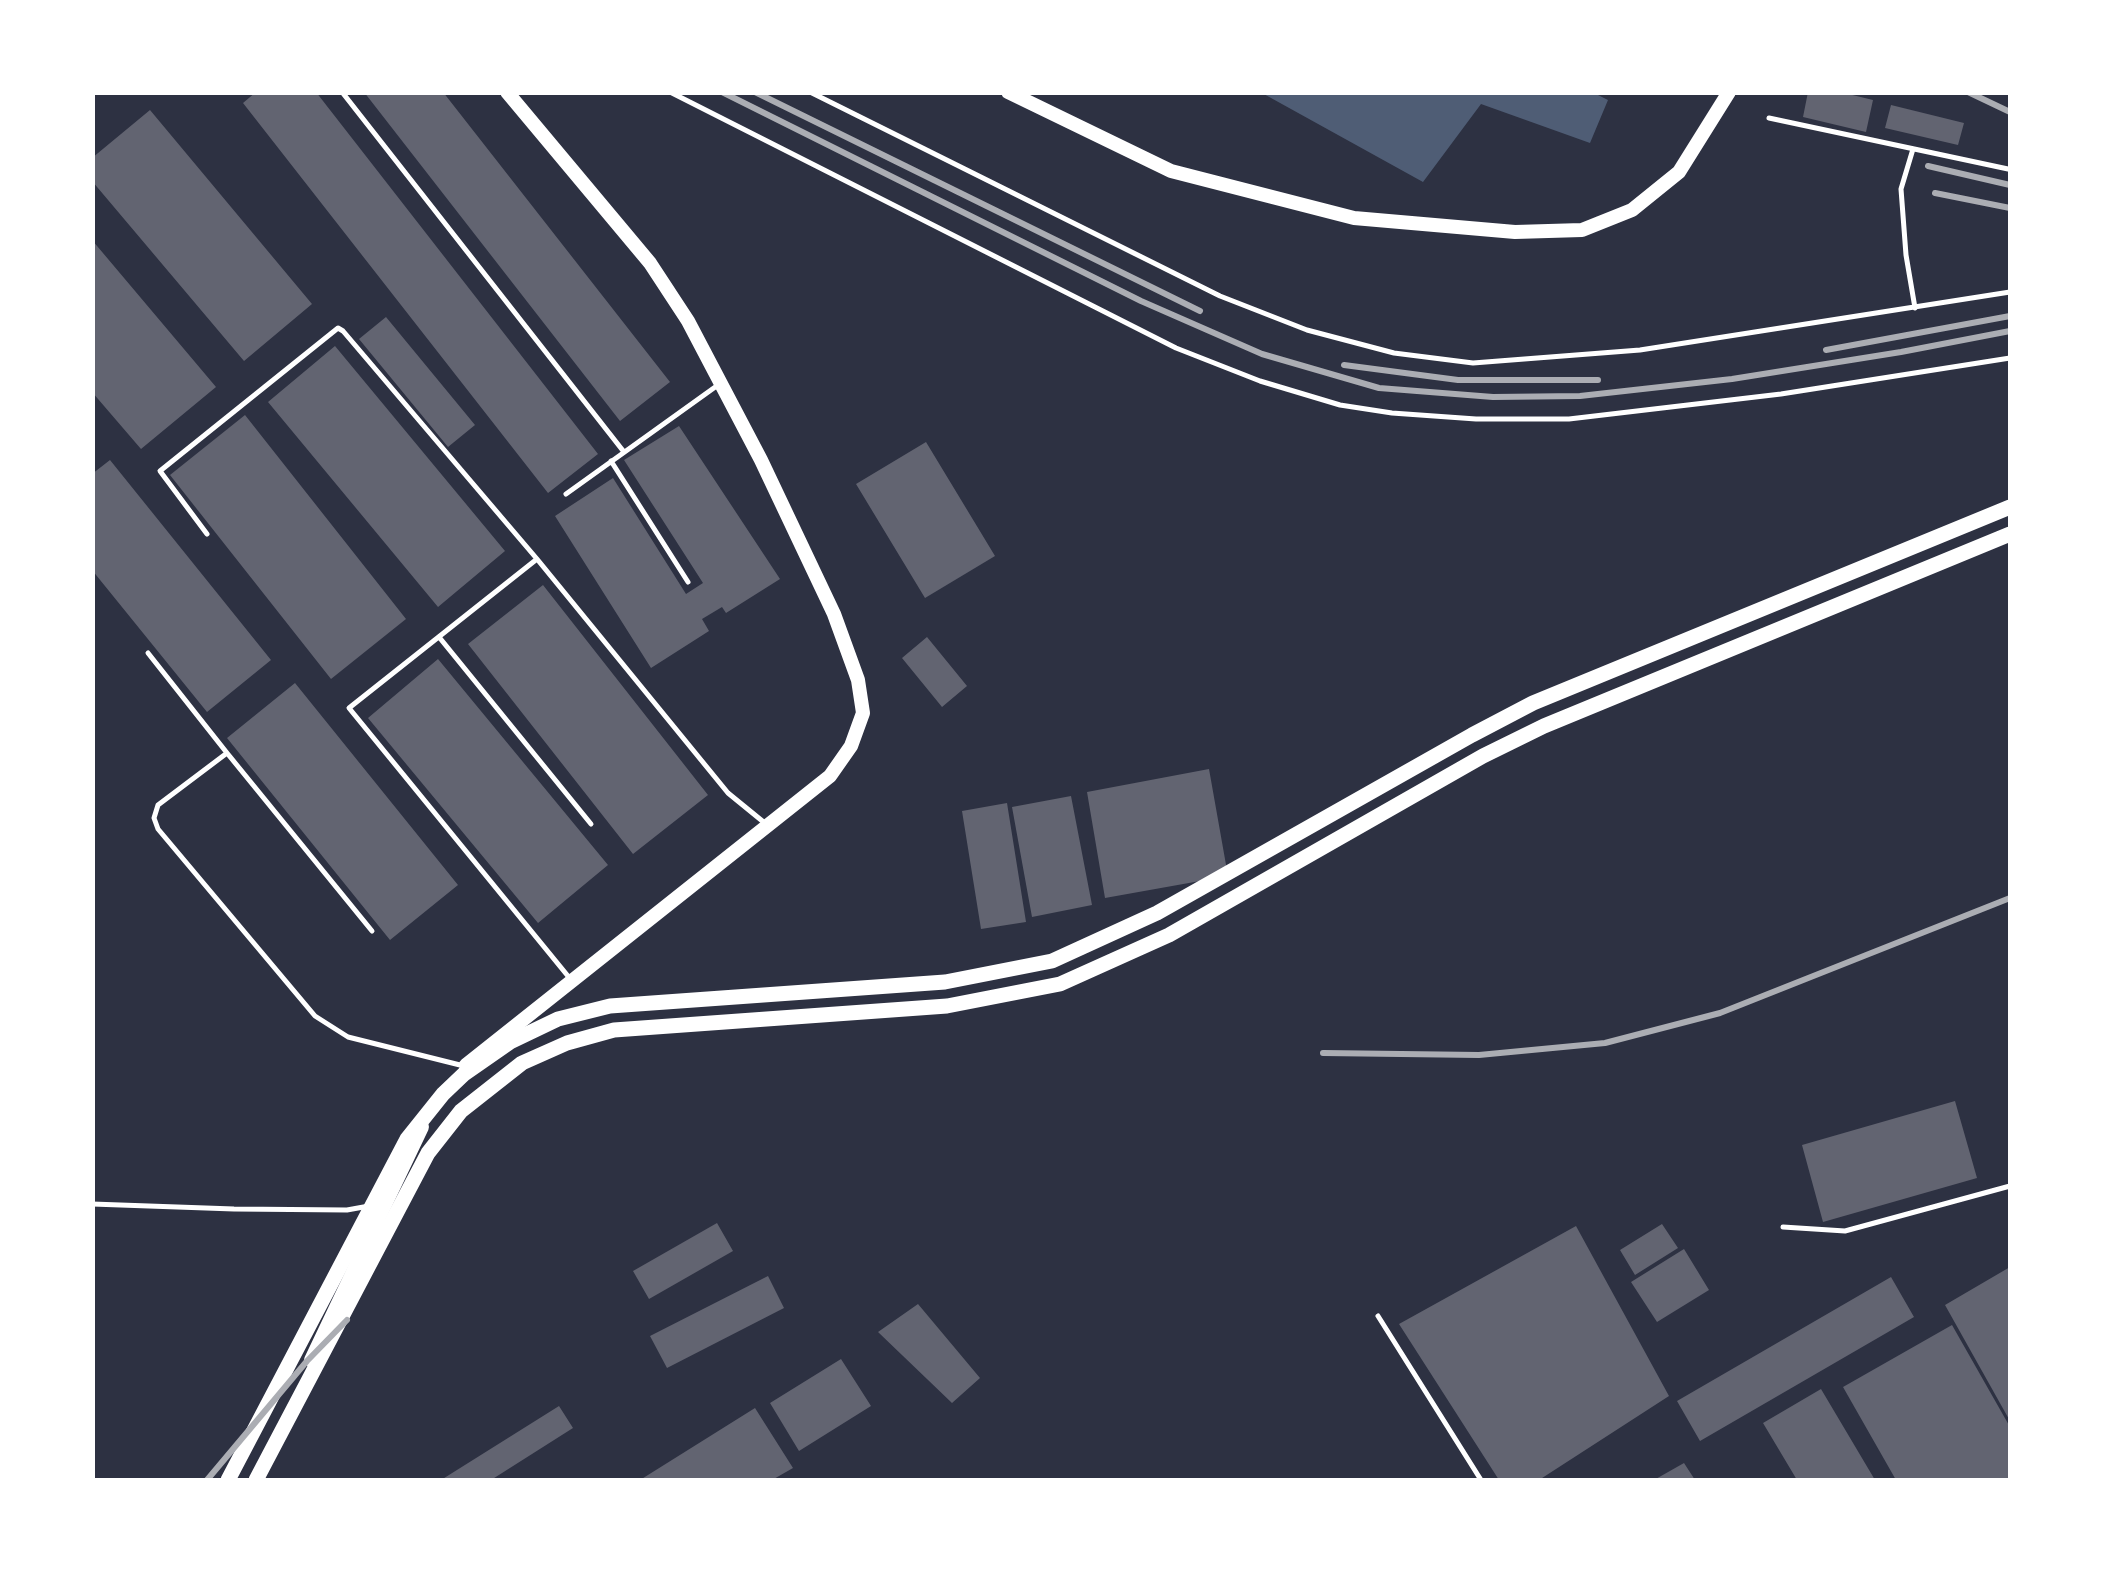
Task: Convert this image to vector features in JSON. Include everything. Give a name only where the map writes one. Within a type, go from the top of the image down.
[{"type":"main road","points":[[228,1480],[407,1139],[464,1074],[510,1042],[558,1019],[610,1006],[944,982],[1052,960],[1157,913],[1533,703],[2010,507]]},
{"type":"main road","points":[[253,1480],[428,1152],[461,1111],[522,1063],[566,1043],[614,1030],[948,1006],[1060,984],[1168,935],[1544,726],[2010,534]]},
{"type":"street","points":[[253,1480],[383,1204],[430,1112],[464,1066],[830,776],[851,746],[864,713],[858,680],[834,614],[688,321],[650,264],[508,92]]},
{"type":"street","points":[[1008,92],[1170,172],[1354,218],[1515,232],[1582,230],[1632,210],[1679,172],[1728,92]]},
{"type":"lane","points":[[342,92],[624,452]]},
{"type":"lane","points":[[670,92],[1176,348],[1260,381],[1340,404],[1459,418],[1569,419],[1781,394],[2010,358]]},
{"type":"lane","points":[[810,92],[1220,296],[1306,330],[1394,352],[1473,363],[1640,350],[2010,292]]},
{"type":"lane","points":[[1769,118],[2008,169]]},
{"type":"lane","points":[[1913,148],[1901,189],[1906,255],[1916,308]]},
{"type":"lane","points":[[207,534],[160,471],[338,328],[344,331],[728,793],[768,826]]},
{"type":"lane","points":[[566,494],[720,383]]},
{"type":"lane","points":[[612,461],[688,582]]},
{"type":"lane","points":[[537,559],[348,708],[573,982]]},
{"type":"lane","points":[[439,637],[591,824]]},
{"type":"lane","points":[[148,653],[372,932]]},
{"type":"lane","points":[[227,753],[158,804],[154,818],[158,829],[315,1016],[348,1036],[464,1066]]},
{"type":"lane","points":[[1782,1227],[1844,1231],[2010,1186]]},
{"type":"lane","points":[[92,1204],[328,1210],[383,1204]]},
{"type":"lane","points":[[1378,1316],[1480,1480]]},
{"type":"water","points":[[1262,93],[1594,93],[1608,100],[1590,143],[1481,104],[1423,182]]},
{"type":"building","points":[[256,92],[316,92],[598,454],[548,493],[243,103]]},
{"type":"building","points":[[364,92],[443,92],[670,382],[620,421]]},
{"type":"building","points":[[1808,92],[1840,92],[1873,100],[1866,132],[1803,117]]},
{"type":"building","points":[[1891,105],[1964,123],[1958,145],[1885,128]]},
{"type":"building","points":[[150,110],[312,304],[244,361],[92,181],[92,158]]},
{"type":"building","points":[[92,240],[216,387],[141,449],[92,392]]},
{"type":"building","points":[[386,317],[475,425],[448,447],[359,339]]},
{"type":"building","points":[[335,346],[505,551],[438,607],[268,402]]},
{"type":"building","points":[[245,415],[406,619],[331,679],[170,475]]},
{"type":"building","points":[[679,426],[780,579],[726,613],[722,607],[702,619],[709,631],[651,668],[555,516],[613,478],[686,594],[703,583],[624,460]]},
{"type":"building","points":[[926,442],[995,556],[925,598],[856,484]]},
{"type":"building","points":[[110,460],[271,660],[207,712],[92,570],[92,474]]},
{"type":"building","points":[[543,585],[708,795],[633,854],[468,644]]},
{"type":"building","points":[[927,637],[967,686],[942,707],[902,658]]},
{"type":"building","points":[[438,659],[608,865],[538,923],[368,718]]},
{"type":"building","points":[[295,683],[458,885],[390,940],[227,738]]},
{"type":"building","points":[[1209,769],[1228,876],[1105,898],[1087,792]]},
{"type":"building","points":[[1071,796],[1092,905],[1032,917],[1012,807]]},
{"type":"building","points":[[1007,803],[1026,922],[981,929],[962,811]]},
{"type":"building","points":[[1955,1101],[1977,1178],[1823,1222],[1802,1145]]},
{"type":"building","points":[[717,1223],[733,1251],[649,1299],[633,1271]]},
{"type":"building","points":[[1662,1224],[1678,1248],[1635,1275],[1620,1250]]},
{"type":"building","points":[[1576,1226],[1669,1396],[1539,1480],[1499,1480],[1399,1324]]},
{"type":"building","points":[[1684,1249],[1709,1290],[1657,1322],[1631,1282]]},
{"type":"building","points":[[2010,1267],[2010,1421],[1945,1305]]},
{"type":"building","points":[[768,1276],[784,1308],[667,1368],[650,1336]]},
{"type":"building","points":[[1891,1277],[1914,1317],[1700,1441],[1677,1401]]},
{"type":"building","points":[[918,1304],[980,1378],[952,1403],[878,1332]]},
{"type":"building","points":[[1952,1325],[2010,1427],[2010,1480],[1896,1480],[1843,1387]]},
{"type":"building","points":[[841,1359],[871,1406],[799,1451],[770,1403]]},
{"type":"building","points":[[1821,1389],[1875,1480],[1797,1480],[1763,1423]]},
{"type":"building","points":[[559,1406],[573,1428],[491,1480],[441,1480]]},
{"type":"building","points":[[755,1408],[793,1468],[772,1480],[640,1480]]},
{"type":"building","points":[[1684,1463],[1695,1480],[1654,1480]]},
{"type":"railway","points":[[722,92],[1141,301],[1262,354],[1379,388],[1493,397],[1580,396],[1732,379],[2010,331]]},
{"type":"railway","points":[[755,92],[1200,311]]},
{"type":"railway","points":[[1968,92],[2010,112]]},
{"type":"railway","points":[[1928,166],[2010,185]]},
{"type":"railway","points":[[1935,193],[2010,208]]},
{"type":"railway","points":[[1826,350],[2010,316]]},
{"type":"railway","points":[[1344,365],[1458,380],[1598,380]]},
{"type":"railway","points":[[1323,1053],[1479,1055],[1605,1043],[1720,1013],[2010,898]]},
{"type":"railway","points":[[207,1480],[307,1361],[347,1320]]}]
